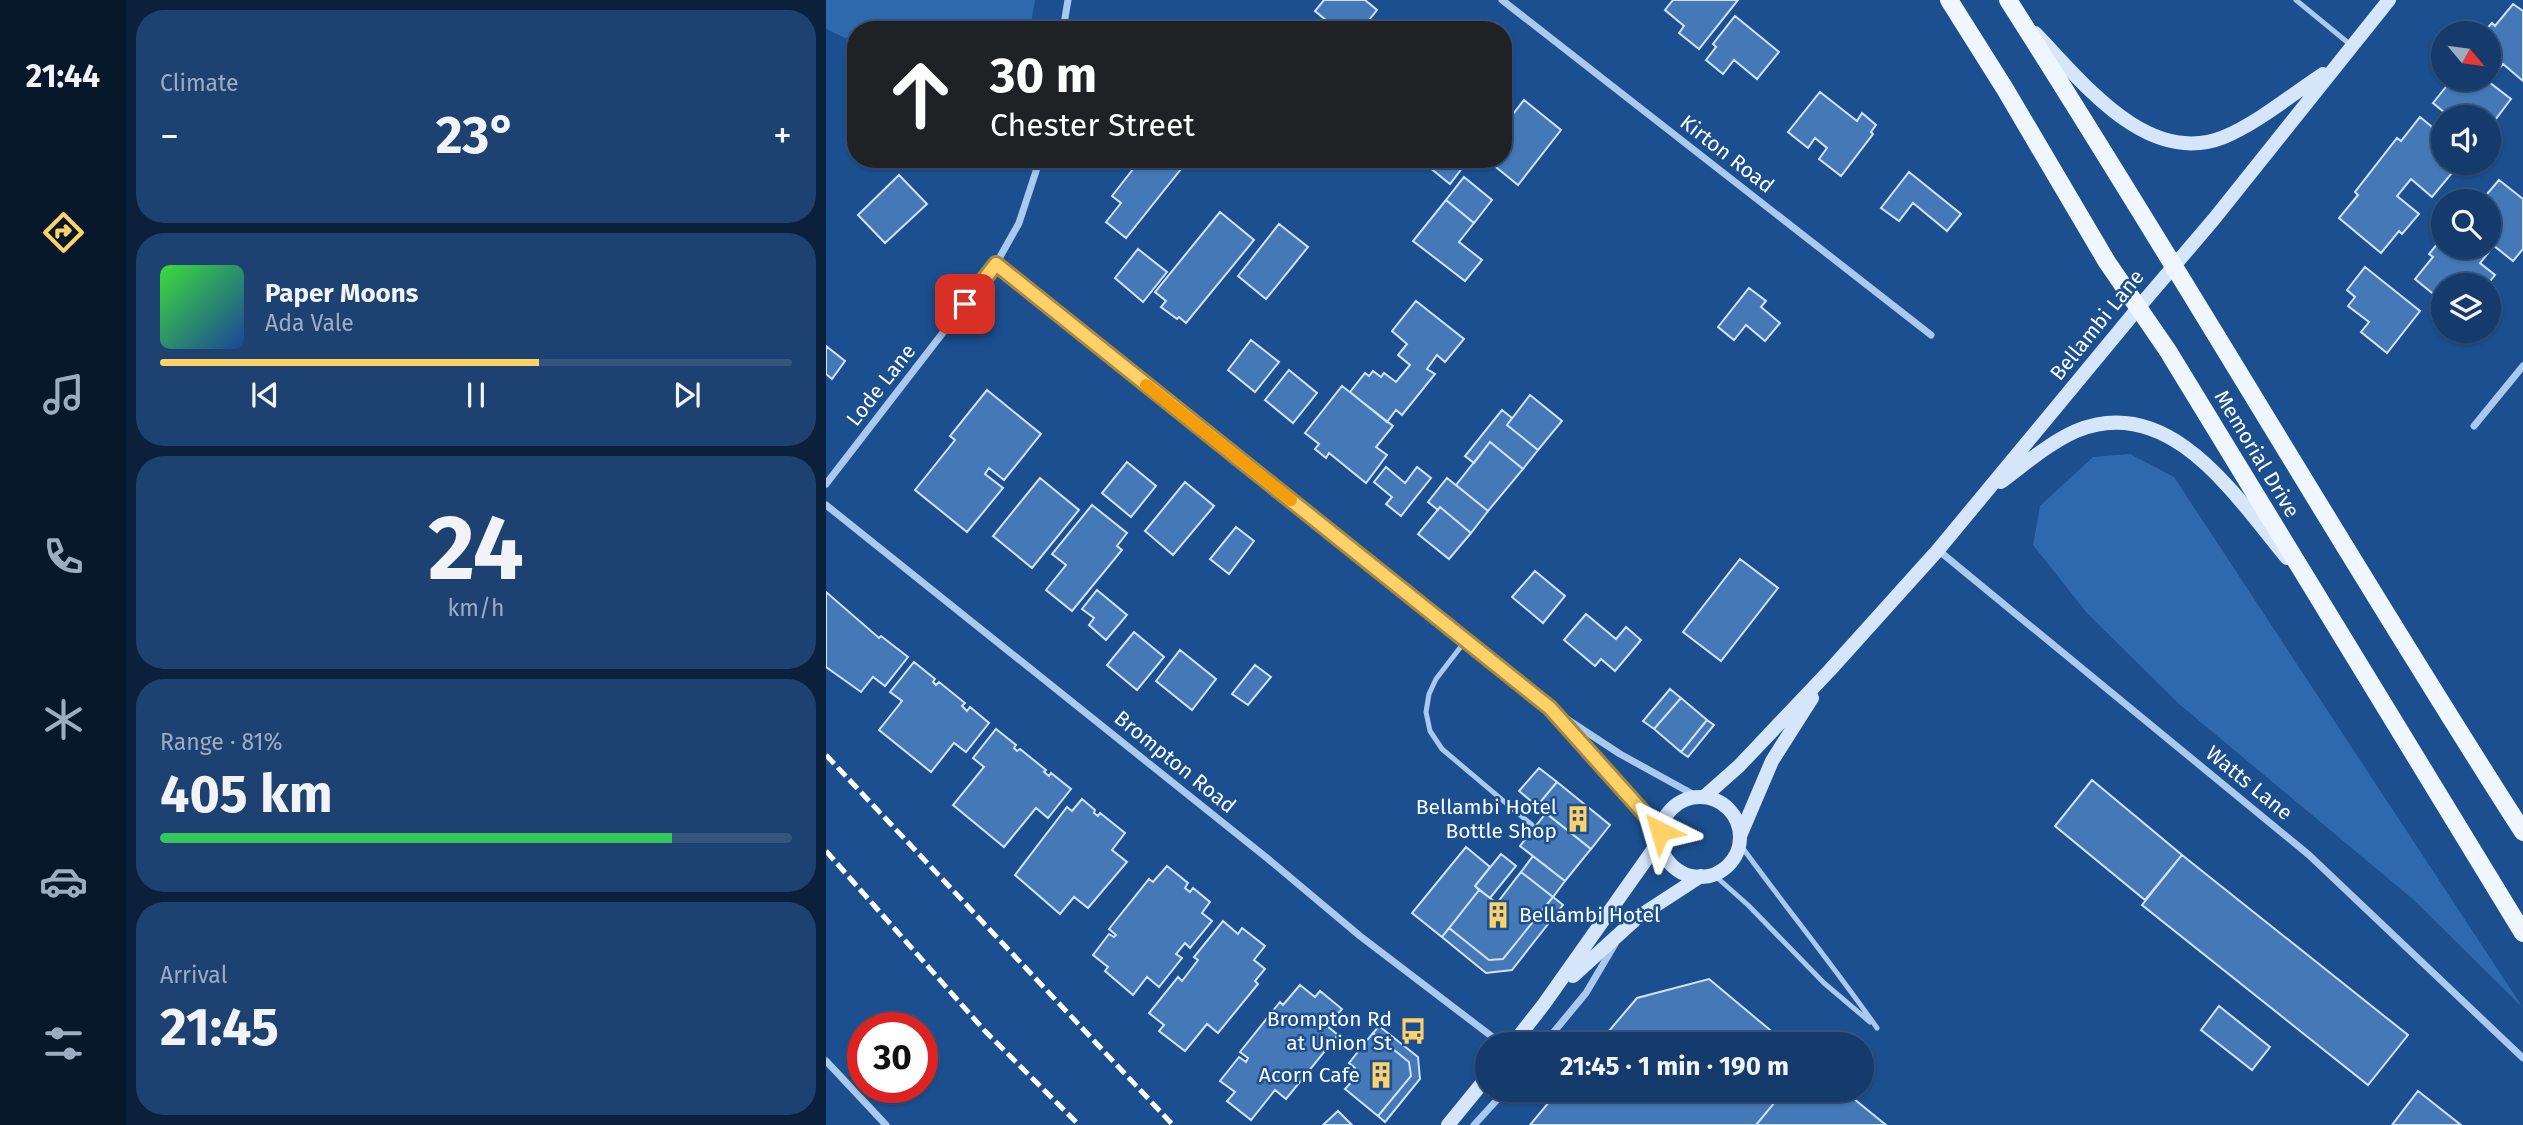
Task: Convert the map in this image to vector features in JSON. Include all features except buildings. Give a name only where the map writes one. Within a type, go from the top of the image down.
[{"type":"main road","name":"Memorial Drive","points":[[1949,0],[2005,89],[2106,262],[2173,359],[2523,933]]},
{"type":"main road","name":"Memorial Drive","points":[[2008,0],[2175,264],[2416,666],[2523,832]]},
{"type":"main road","name":"Bellambi Lane","points":[[1830,670],[1938,550],[2214,219],[2389,0]]},
{"type":"main road","points":[[2020,17],[2101,102],[2151,135],[2182,144],[2202,143],[2223,137],[2245,126],[2335,66]]},
{"type":"main road","points":[[1985,493],[2048,447],[2076,431],[2101,424],[2131,424],[2157,429],[2178,441],[2221,479],[2306,580]]},
{"type":"main road","points":[[1701,797],[1739,766],[1830,670]]},
{"type":"main road","points":[[1545,1004],[1638,917],[1731,862],[1772,761],[1830,670]]},
{"type":"main road","points":[[1522,1032],[1545,1004],[1660,836],[1669,811],[1687,799],[1701,797],[1715,800],[1733,814],[1739,839]]},
{"type":"main road","points":[[1660,836],[1663,852],[1678,870],[1689,876],[1707,875]]},
{"type":"main road","points":[[1448,1125],[1475,1092]]},
{"type":"street","points":[[1064,21],[1068,0]]},
{"type":"street","name":"Kirton Road","points":[[1502,0],[1931,335]]},
{"type":"street","name":"Lode Lane","points":[[826,484],[996,264],[1019,223],[1037,168]]},
{"type":"street","points":[[996,264],[1550,708],[1620,754],[1701,797]]},
{"type":"street","points":[[2474,426],[2523,366]]},
{"type":"street","name":"Brompton Road","points":[[826,505],[1267,858],[1360,936],[1486,1032]]},
{"type":"street","name":"Watts Lane","points":[[1938,550],[2309,855],[2523,1058]]},
{"type":"street","points":[[1550,708],[1660,836]]},
{"type":"street","points":[[1554,1032],[1586,993],[1622,931]]},
{"type":"street","points":[[826,1061],[886,1125]]},
{"type":"street","points":[[1474,1125],[1495,1102]]},
{"type":"lane","points":[[2296,0],[2352,46]]},
{"type":"lane","points":[[1466,640],[1432,686],[1426,704],[1427,722],[1435,741],[1443,749],[1532,825]]},
{"type":"lane","points":[[1707,875],[1748,905],[1824,983],[1877,1028],[1836,968],[1771,888],[1739,839]]},
{"type":"shaded area","points":[[826,0],[1035,0],[1032,21],[847,21],[847,39],[826,29]]},
{"type":"shaded area","points":[[2130,454],[2174,477],[2523,1008],[2415,901],[2179,704],[2087,613],[2033,545],[2040,506],[2093,457]]},
{"type":"railway","points":[[826,755],[1173,1125]]},
{"type":"railway","points":[[826,851],[984,1030],[1079,1125]]},
{"type":"slow traffic","points":[[1146,385],[1291,500]]},
{"type":"place","name":"Bellambi Hotel Bottle Shop","points":[[1578,819]]},
{"type":"place","name":"Bellambi Hotel","points":[[1498,915]]},
{"type":"place","name":"Brompton Rd at Union St","points":[[1413,1031]]},
{"type":"place","name":"Acorn Cafe","points":[[1381,1075]]},
{"type":"route","points":[[965,304],[996,264],[1550,708],[1660,831]]}]
